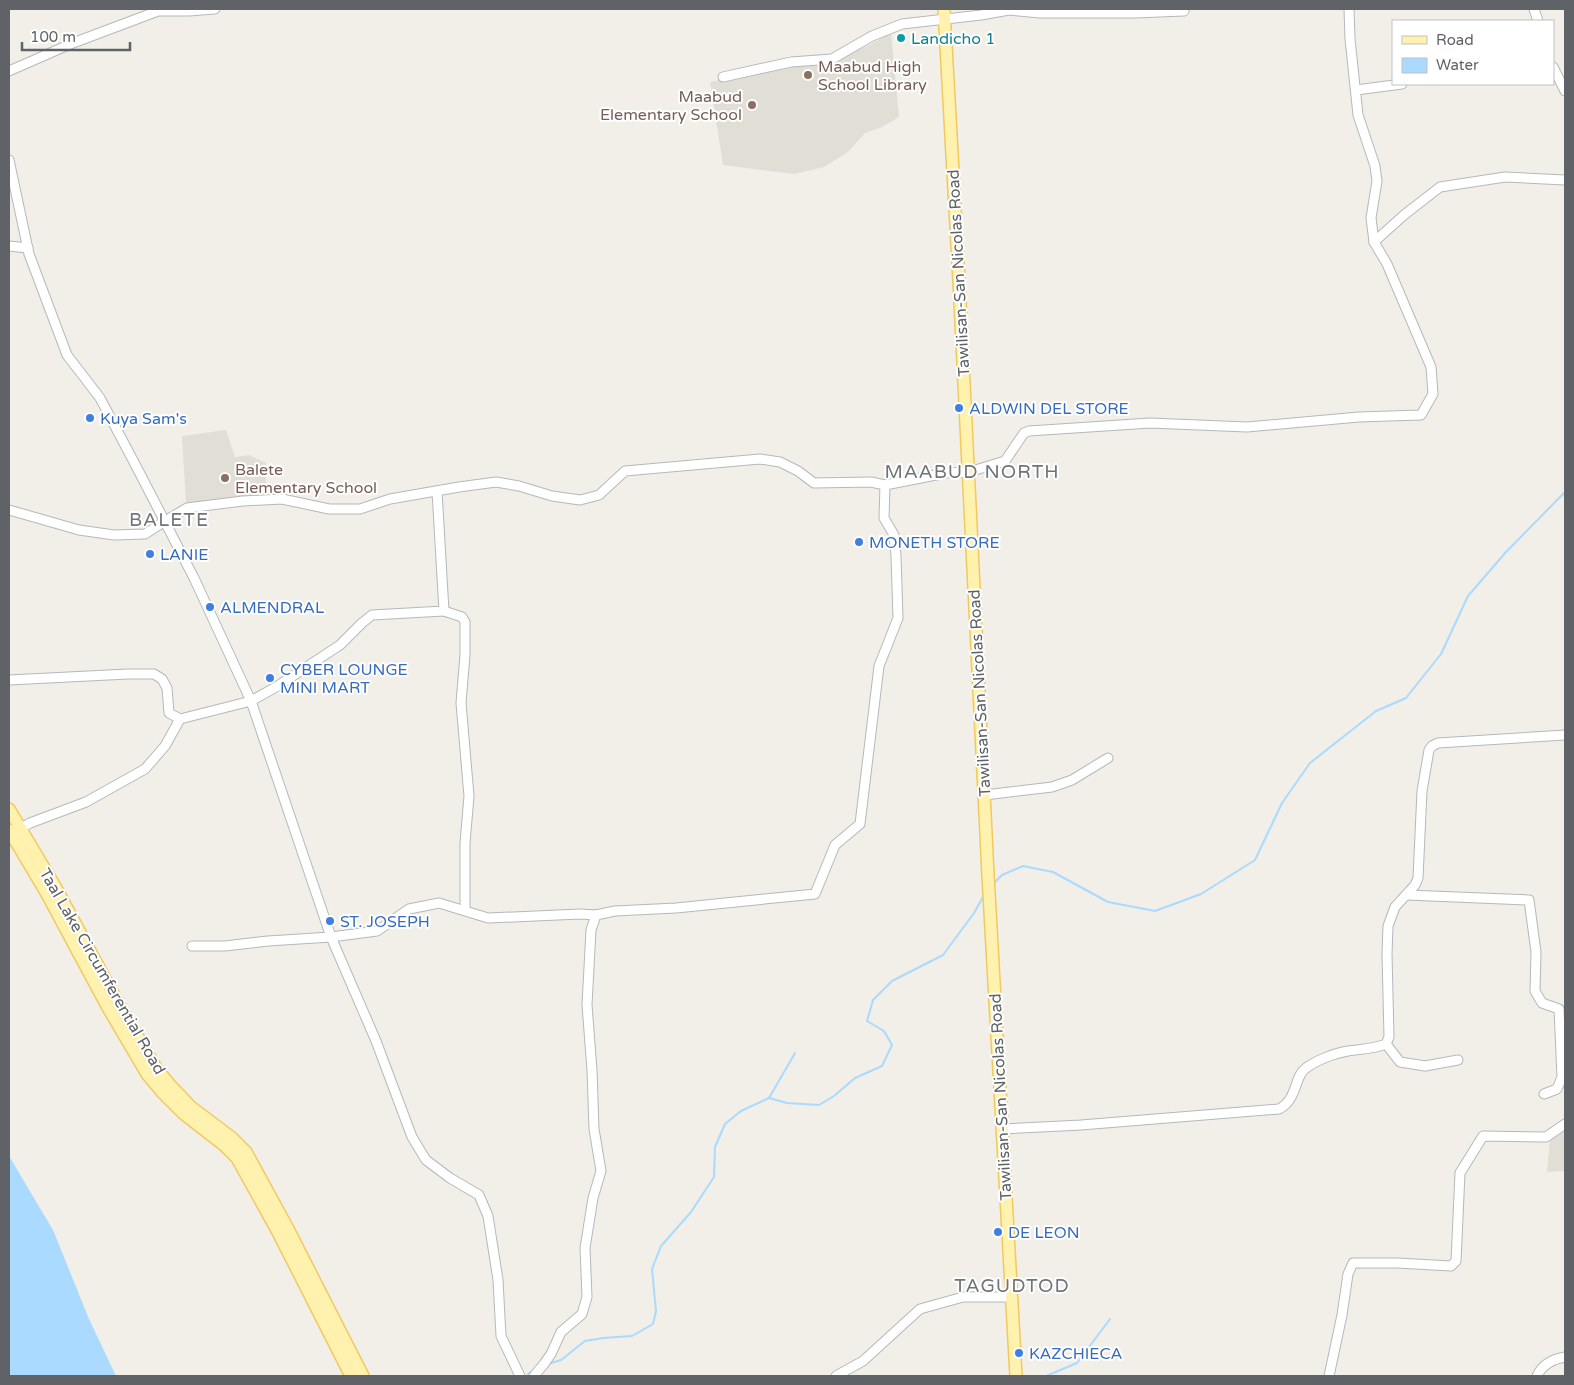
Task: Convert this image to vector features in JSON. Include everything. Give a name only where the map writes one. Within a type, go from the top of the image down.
[{"type":"main road","name":"Tawilisan-San Nicolas Road","points":[[944,13],[969,472],[988,875],[1016,1376]]},
{"type":"main road","name":"Taal Lake Circumferential Road","points":[[9,809],[13,830],[107,1006],[147,1074],[184,1114],[225,1146],[237,1158],[278,1232],[351,1376]]},
{"type":"main road","name":"Taal Lake Circumferential Road","points":[[13,830],[56,888],[116,1001],[156,1068],[191,1107],[237,1142],[249,1157],[288,1227],[363,1376]]},
{"type":"street","points":[[9,71],[73,43],[158,11],[215,9]]},
{"type":"street","points":[[723,77],[791,62],[832,59],[872,36],[902,24],[944,13],[981,15],[1009,10],[1040,13],[1135,13],[1184,11],[1184,9]]},
{"type":"street","points":[[9,510],[79,530],[114,535],[145,534],[187,508],[243,501],[282,500],[329,509],[360,510],[390,499],[496,482],[519,486],[552,496],[580,500],[599,495],[625,471],[760,459],[780,462],[798,471],[814,483],[871,482],[885,485],[946,473],[969,472],[1005,461],[1024,433],[1029,431],[1150,423],[1247,427],[1421,415],[1433,394],[1431,367],[1387,264],[1374,242],[1372,218],[1377,181],[1376,166],[1358,115],[1350,39],[1349,9]]},
{"type":"street","points":[[1554,69],[1565,91]]},
{"type":"street","points":[[1356,90],[1394,85]]},
{"type":"street","points":[[9,160],[28,248],[67,355],[100,398],[194,578],[251,701],[331,937],[376,1041],[412,1138],[426,1160],[450,1178],[479,1194],[488,1216],[498,1280],[501,1336],[520,1376]]},
{"type":"street","points":[[1374,242],[1404,215],[1440,187],[1505,177],[1565,180]]},
{"type":"street","points":[[9,246],[28,248]]},
{"type":"street","points":[[192,946],[225,946],[377,931],[409,908],[439,903],[488,918],[596,915],[615,911],[676,908],[815,894],[835,845],[860,824],[879,666],[898,618],[894,535],[884,518],[885,485]]},
{"type":"street","points":[[437,490],[444,611]]},
{"type":"street","points":[[9,680],[154,674],[162,679],[167,688],[169,712],[180,719],[251,701],[340,645],[362,623],[372,616],[444,611],[462,617],[465,622],[465,654],[461,703],[469,796],[465,910]]},
{"type":"street","points":[[13,830],[86,802],[145,769],[165,746],[180,719]]},
{"type":"street","points":[[1002,1129],[1081,1125],[1279,1109],[1286,1106],[1291,1098],[1304,1069],[1318,1061],[1346,1051],[1378,1048],[1386,1044],[1389,1037],[1388,926],[1395,907],[1415,885],[1418,878],[1422,791],[1429,750],[1438,743],[1565,735]]},
{"type":"street","points":[[985,795],[1052,787],[1072,780],[1108,758]]},
{"type":"street","points":[[1407,895],[1529,900],[1536,952],[1535,991],[1542,1003],[1559,1009],[1562,1077],[1557,1089],[1544,1094]]},
{"type":"street","points":[[534,1376],[551,1354],[561,1332],[582,1314],[587,1297],[585,1248],[593,1198],[601,1171],[594,1129],[587,1005],[591,930],[596,915]]},
{"type":"street","points":[[1386,1044],[1400,1062],[1426,1066],[1458,1060]]},
{"type":"street","points":[[1329,1376],[1342,1315],[1348,1274],[1353,1263],[1451,1266],[1456,1261],[1460,1173],[1483,1136],[1546,1137],[1565,1124]]},
{"type":"street","points":[[836,1376],[863,1361],[920,1310],[964,1297],[1011,1297]]},
{"type":"street","points":[[1536,1376],[1553,1359],[1565,1357]]},
{"type":"shaded area","points":[[891,32],[899,117],[882,127],[865,133],[849,151],[824,167],[794,174],[723,165],[710,82],[784,67],[832,61],[868,46]]},
{"type":"shaded area","name":"Balete Elementary School","points":[[226,430],[235,457],[249,455],[266,463],[266,493],[186,504],[182,436]]},
{"type":"shaded area","points":[[1565,1127],[1565,1171],[1547,1172],[1550,1140]]},
{"type":"water","points":[[9,1156],[53,1230],[89,1319],[116,1376],[9,1376]]},
{"type":"waterway","points":[[993,884],[1002,875],[1023,866],[1053,872],[1108,902],[1155,911],[1201,894],[1255,860],[1282,803],[1310,763],[1376,711],[1406,698],[1441,654],[1468,596],[1506,552],[1565,492]]},
{"type":"waterway","points":[[551,1363],[561,1360],[585,1341],[632,1336],[653,1324],[656,1311],[652,1269],[661,1246],[691,1212],[714,1177],[715,1147],[725,1124],[741,1111],[769,1098],[787,1103],[819,1105],[834,1096],[855,1078],[882,1066],[892,1045],[884,1031],[867,1021],[873,1000],[892,981],[943,955],[974,913],[984,895]]},
{"type":"waterway","points":[[769,1098],[795,1053]]},
{"type":"waterway","points":[[1046,1376],[1077,1363],[1110,1319]]},
{"type":"waterway","points":[[528,1374],[535,1369]]},
{"type":"place","name":"Landicho 1","points":[[901,38]]},
{"type":"place","name":"Maabud High School Library","points":[[808,75]]},
{"type":"place","name":"Maabud Elementary School","points":[[752,105]]},
{"type":"place","name":"ALDWIN DEL STORE","points":[[959,408]]},
{"type":"place","name":"Kuya Sam's","points":[[90,418]]},
{"type":"place","name":"Balete Elementary School","points":[[225,478]]},
{"type":"place","name":"MONETH STORE","points":[[859,542]]},
{"type":"place","name":"LANIE","points":[[150,554]]},
{"type":"place","name":"ALMENDRAL","points":[[210,607]]},
{"type":"place","name":"CYBER LOUNGE MINI MART","points":[[270,678]]},
{"type":"place","name":"ST. JOSEPH","points":[[330,921]]},
{"type":"place","name":"DE LEON","points":[[998,1232]]},
{"type":"place","name":"KAZCHIECA","points":[[1019,1353]]},
{"type":"district","name":"MAABUD NORTH","points":[[972,471]]},
{"type":"district","name":"BALETE","points":[[169,519]]},
{"type":"district","name":"TAGUDTOD","points":[[1012,1285]]}]
